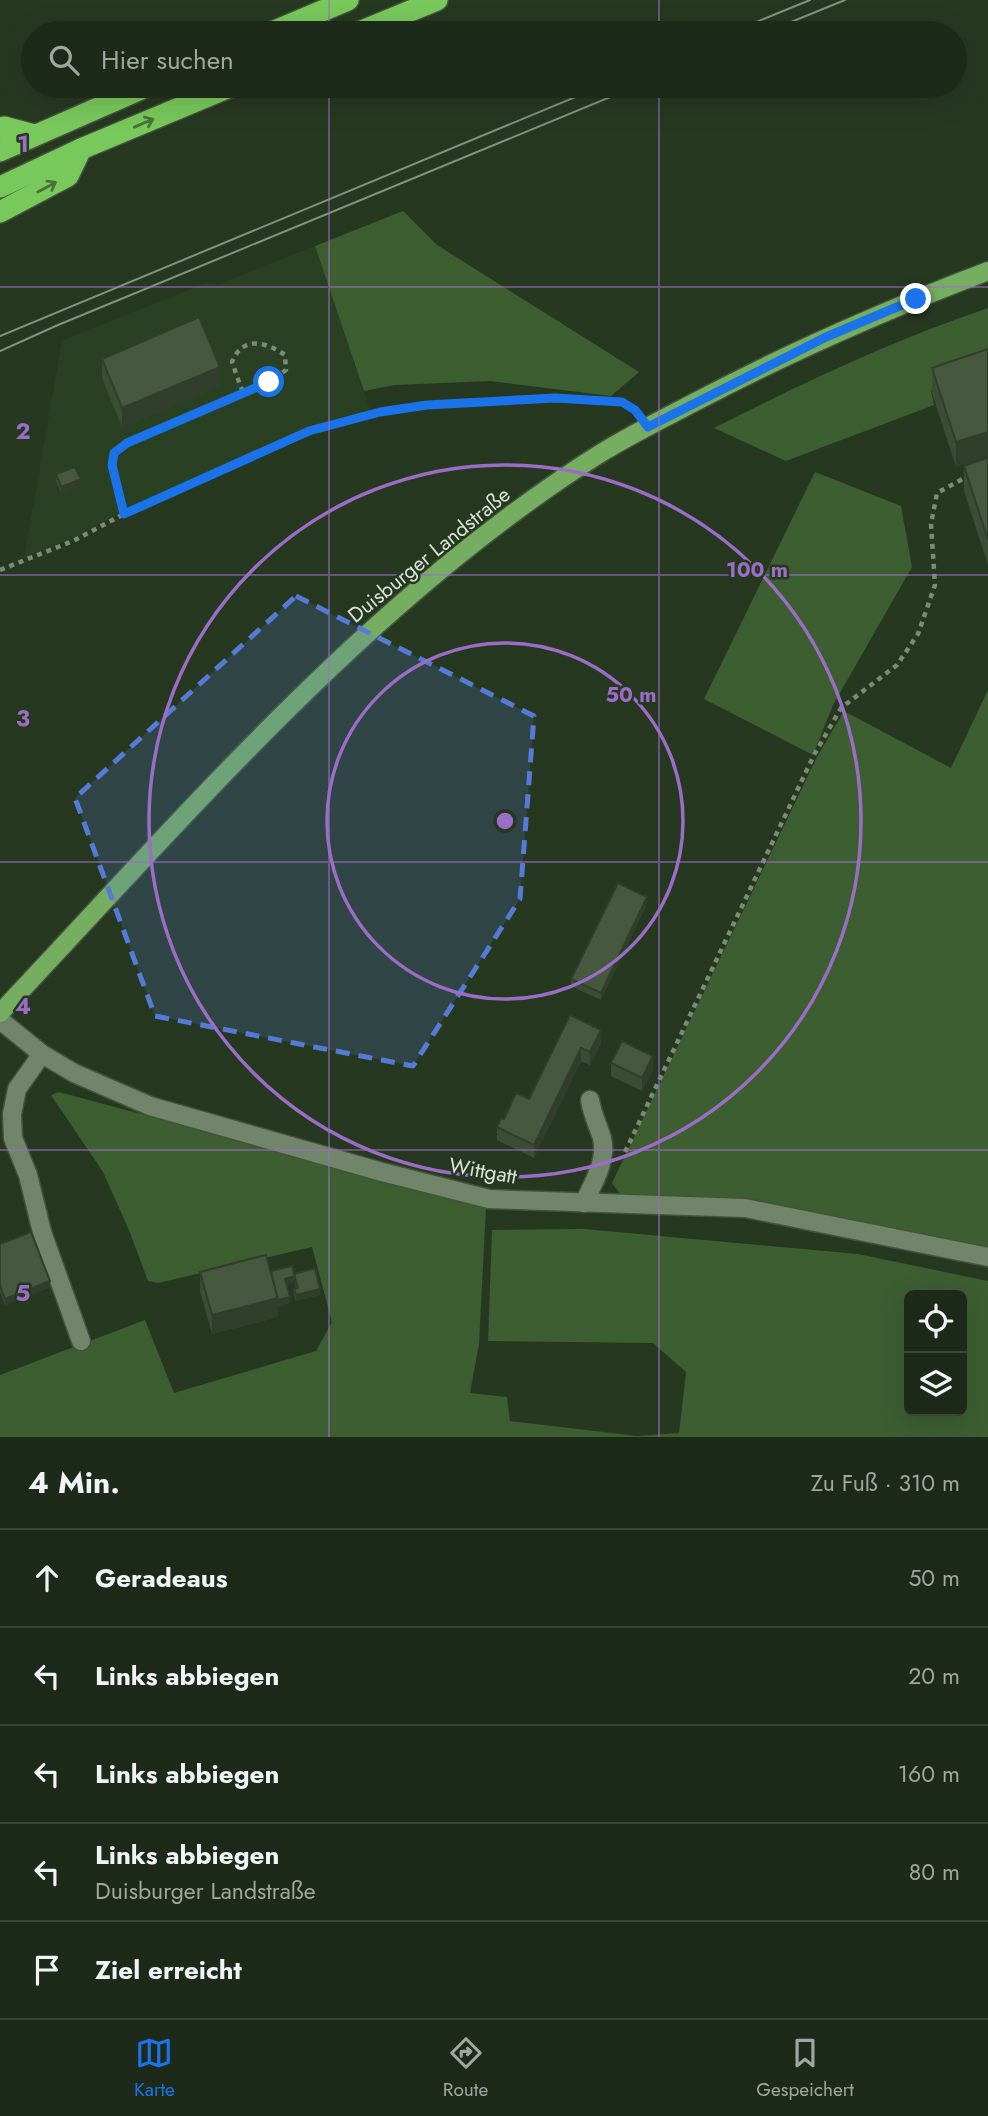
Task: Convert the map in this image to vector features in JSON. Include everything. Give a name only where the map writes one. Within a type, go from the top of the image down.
[{"type":"highway","points":[[298,21],[348,0]]},
{"type":"highway","points":[[386,21],[437,0]]},
{"type":"highway","points":[[0,151],[120,98]]},
{"type":"highway","points":[[0,187],[81,149],[203,98]]},
{"type":"highway","points":[[0,129],[4,127],[34,135]]},
{"type":"highway","points":[[0,212],[68,176],[81,149]]},
{"type":"main road","name":"Duisburger Landstraße","points":[[0,1013],[237,761],[320,677],[474,543],[547,489],[603,452],[648,427],[826,337],[988,271]]},
{"type":"street","name":"Wittgatt","points":[[0,1020],[42,1054],[74,1073],[150,1106],[382,1172],[489,1199],[745,1208],[988,1257]]},
{"type":"street","points":[[42,1054],[17,1089],[12,1114],[13,1138],[28,1175],[42,1232],[81,1341]]},
{"type":"street","points":[[584,1203],[602,1163],[603,1141],[592,1115],[590,1100]]},
{"type":"path","points":[[124,514],[112,465],[114,453],[127,443],[269,382],[286,370],[285,355],[268,344],[251,344],[236,353],[232,362],[243,393]]},
{"type":"path","points":[[0,570],[73,541],[124,514],[309,431],[380,412],[427,405],[555,398],[622,402],[635,410],[648,427]]},
{"type":"path","points":[[624,1154],[814,755],[841,708],[897,665],[918,634],[935,585],[931,524],[937,493],[978,473]]},
{"type":"highlighted area","points":[[296,596],[534,716],[520,899],[413,1066],[155,1016],[75,798]]},
{"type":"shaded area","points":[[403,211],[437,245],[639,372],[611,396],[491,381],[395,385],[364,391],[315,246]]},
{"type":"shaded area","points":[[315,246],[370,410],[310,428],[24,559],[62,341],[206,283],[220,284]]},
{"type":"shaded area","points":[[988,308],[988,373],[931,391],[934,405],[786,461],[714,428],[849,363]]},
{"type":"shaded area","points":[[815,472],[901,506],[912,567],[833,705],[813,755],[704,699]]},
{"type":"shaded area","points":[[988,690],[988,1253],[955,1246],[625,1200],[612,1183],[817,757],[844,711],[951,768]]},
{"type":"shaded area","points":[[59,1092],[486,1207],[479,1344],[470,1393],[507,1397],[510,1421],[637,1436],[679,1433],[686,1372],[653,1343],[488,1341],[492,1230],[584,1229],[858,1254],[988,1281],[988,1437],[0,1437],[0,1375],[145,1320],[174,1393],[316,1351],[332,1322],[312,1247],[158,1283],[148,1281],[103,1172],[51,1095]]},
{"type":"building","points":[[199,317],[220,367],[122,408],[102,359]]},
{"type":"building","points":[[988,349],[988,432],[956,442],[932,368]]},
{"type":"building","points":[[988,458],[988,540],[964,466]]},
{"type":"building","points":[[75,467],[81,479],[61,487],[56,474]]},
{"type":"building","points":[[618,883],[647,897],[601,993],[571,979]]},
{"type":"building","points":[[570,1015],[601,1030],[590,1052],[581,1048],[534,1145],[497,1127],[501,1118],[504,1119],[516,1093],[529,1099]]},
{"type":"building","points":[[622,1041],[653,1056],[642,1078],[611,1063]]},
{"type":"building","points":[[31,1232],[50,1281],[5,1299],[0,1285],[0,1244]]},
{"type":"building","points":[[266,1255],[278,1298],[212,1315],[200,1272]]},
{"type":"building","points":[[292,1266],[295,1276],[285,1279],[290,1297],[278,1300],[271,1271]]},
{"type":"building","points":[[315,1268],[320,1289],[296,1295],[294,1289],[298,1288],[294,1274]]},
{"type":"tram line","points":[[758,21],[810,0]]},
{"type":"tram line","points":[[793,21],[845,0]]},
{"type":"tram line","points":[[0,336],[573,98]]},
{"type":"tram line","points":[[0,351],[608,98]]},
{"type":"route","points":[[269,382],[127,443],[114,453],[112,465],[124,514],[309,431],[380,412],[427,405],[555,398],[622,402],[635,410],[648,427],[826,337],[916,299]]}]
